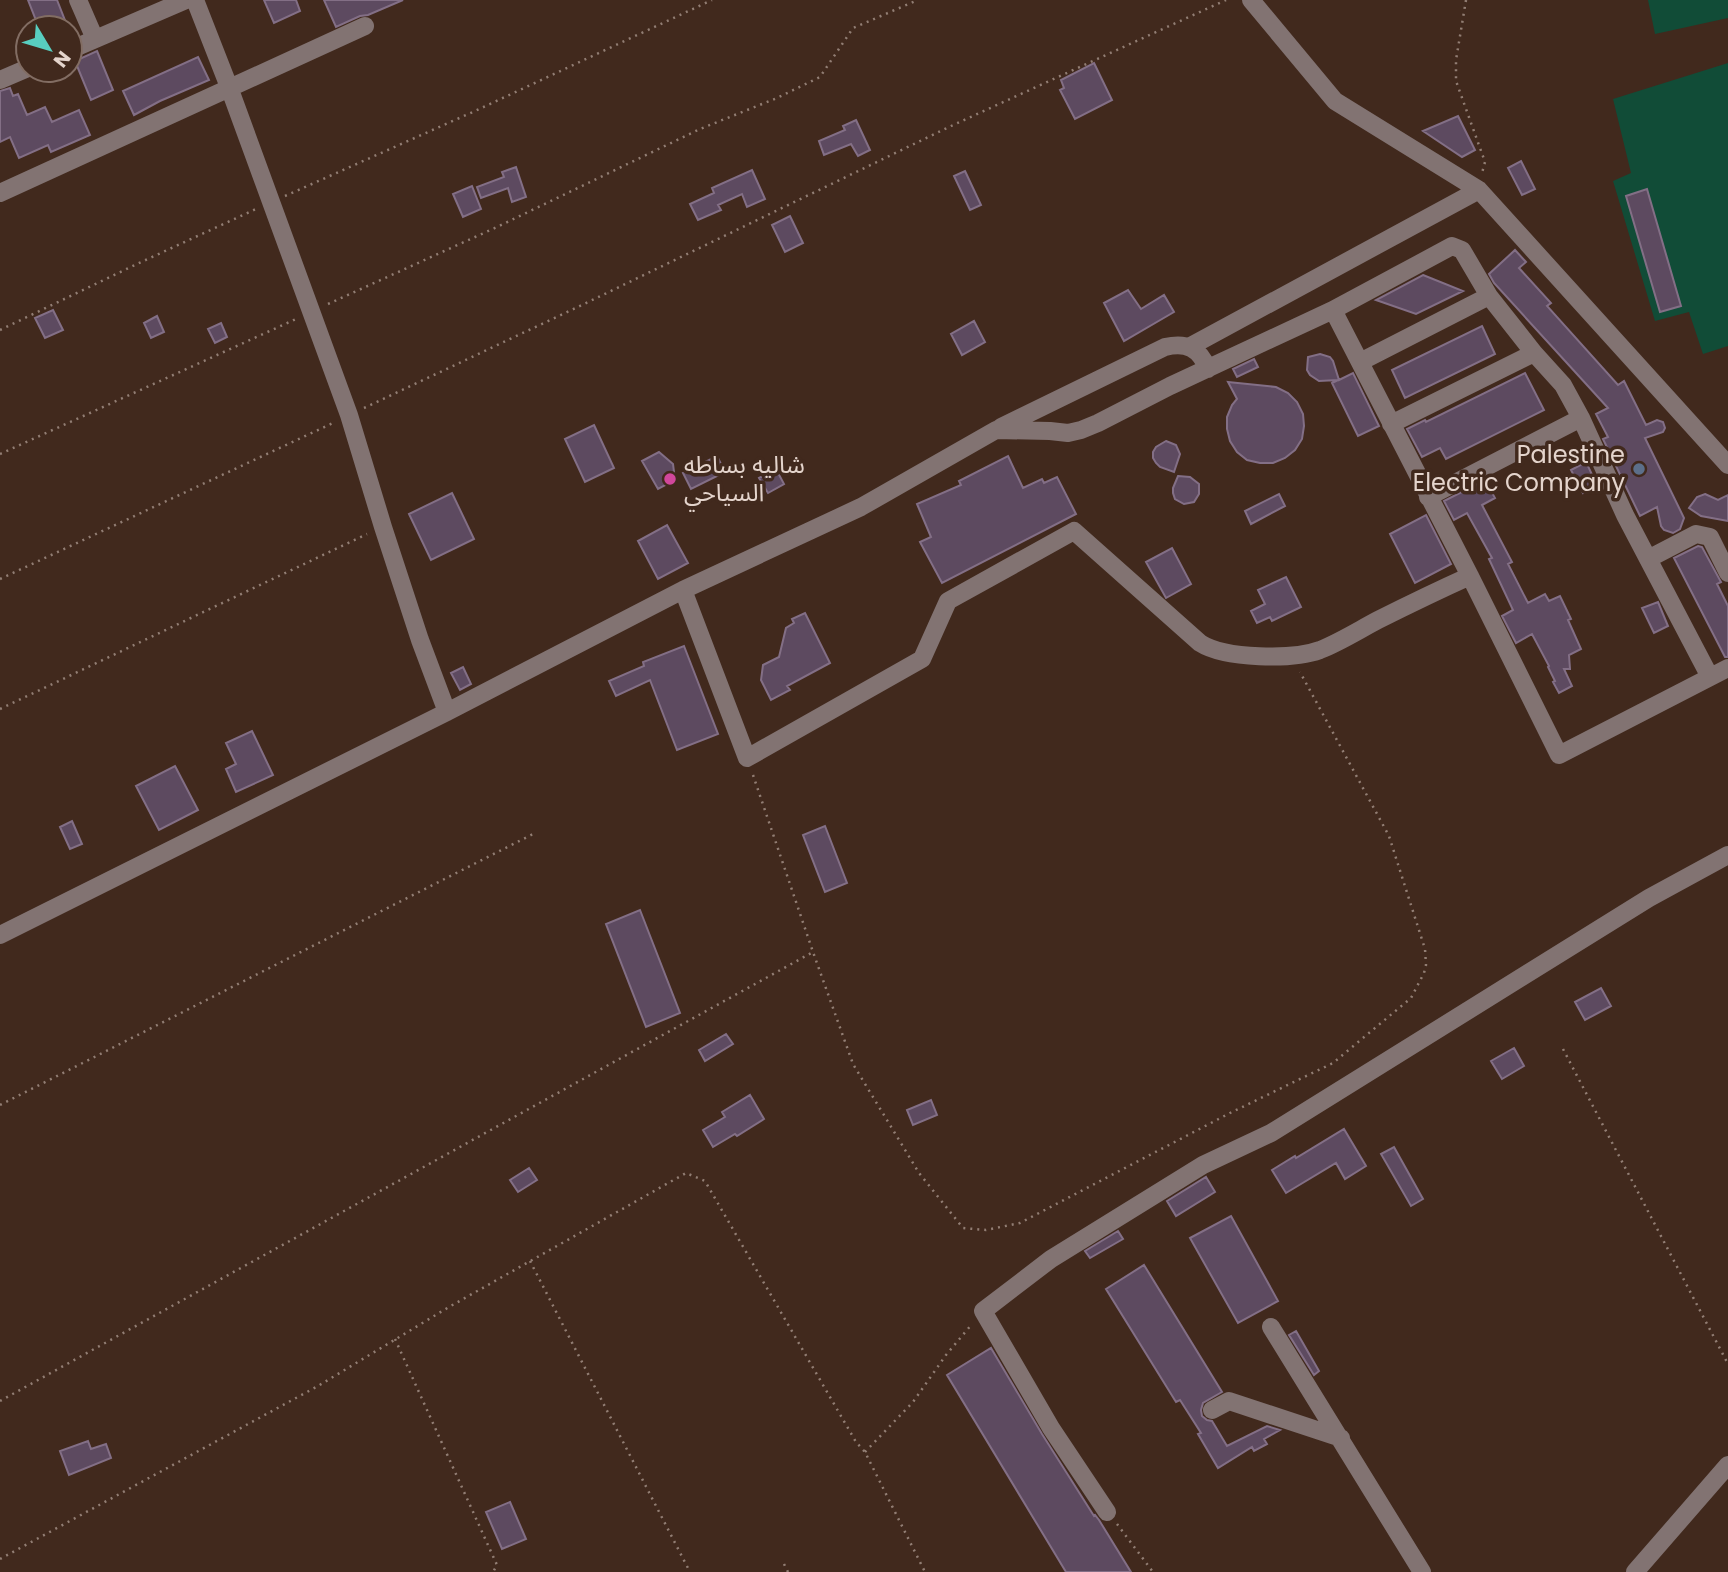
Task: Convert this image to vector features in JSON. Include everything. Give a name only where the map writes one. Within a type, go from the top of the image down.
[{"type":"street","points":[[78,0],[95,40]]},
{"type":"street","points":[[84,44],[186,0]]},
{"type":"street","points":[[195,0],[349,415],[420,640],[447,712]]},
{"type":"street","points":[[1251,0],[1335,101],[1479,190],[1720,447],[1728,465]]},
{"type":"street","points":[[0,193],[365,26]]},
{"type":"street","points":[[1189,347],[1479,190]]},
{"type":"street","points":[[996,430],[1068,433],[1081,430],[1333,310],[1452,246],[1462,250],[1489,296],[1563,385],[1625,515],[1710,677]]},
{"type":"street","points":[[1360,362],[1489,296]]},
{"type":"street","points":[[1333,310],[1559,755],[1728,668]]},
{"type":"street","points":[[0,936],[447,712],[683,590],[861,507],[996,430],[1165,347],[1179,344],[1189,347],[1200,354],[1208,369]]},
{"type":"street","points":[[1391,424],[1534,353]]},
{"type":"street","points":[[1428,498],[1581,418]]},
{"type":"street","points":[[683,590],[747,758],[922,659],[948,601],[1074,531],[1200,643],[1231,654],[1292,657],[1321,650],[1470,576]]},
{"type":"street","points":[[1648,559],[1696,534],[1710,537],[1728,573]]},
{"type":"street","points":[[1107,1512],[1051,1428],[983,1311],[1051,1259],[1203,1165],[1271,1133],[1649,898],[1728,855]]},
{"type":"street","points":[[1271,1326],[1422,1572]]},
{"type":"street","points":[[1212,1410],[1229,1401],[1341,1438]]},
{"type":"street","points":[[1635,1572],[1728,1465]]},
{"type":"path","points":[[0,330],[137,264],[712,0]]},
{"type":"path","points":[[0,454],[497,227],[699,129],[777,98],[820,77],[853,28],[918,0]]},
{"type":"path","points":[[0,579],[582,305],[951,125],[1226,0]]},
{"type":"path","points":[[1466,0],[1456,60],[1456,81],[1485,162],[1479,190]]},
{"type":"path","points":[[0,709],[383,527]]},
{"type":"path","points":[[747,758],[853,1064],[919,1173],[963,1228],[986,1230],[1020,1223],[1230,1113],[1334,1063],[1412,998],[1424,973],[1425,949],[1389,836],[1292,657]]},
{"type":"path","points":[[0,1105],[535,833]]},
{"type":"path","points":[[0,1401],[813,952]]},
{"type":"path","points":[[1563,1049],[1728,1364]]},
{"type":"path","points":[[0,1559],[318,1385],[686,1173],[705,1181],[856,1442],[865,1452],[925,1572]]},
{"type":"path","points":[[530,1261],[690,1572]]},
{"type":"path","points":[[865,1452],[913,1402],[946,1354],[983,1311]]},
{"type":"path","points":[[395,1339],[497,1565],[493,1572]]},
{"type":"path","points":[[1107,1512],[1153,1572]]},
{"type":"path","points":[[783,1564],[788,1572]]},
{"type":"green space","points":[[1648,0],[1728,0],[1728,18],[1655,34]]},
{"type":"green space","points":[[1728,63],[1728,346],[1703,354],[1689,312],[1655,321],[1613,181],[1631,173],[1613,99]]},
{"type":"building","points":[[28,0],[57,0],[62,14],[34,14]]},
{"type":"building","points":[[264,0],[296,0],[300,11],[274,23]]},
{"type":"building","points":[[324,0],[403,0],[336,27]]},
{"type":"building","points":[[97,51],[113,90],[91,100],[84,83],[84,57]]},
{"type":"building","points":[[198,57],[209,80],[134,115],[123,91]]},
{"type":"building","points":[[1094,63],[1112,100],[1075,119],[1060,90],[1064,88],[1061,80]]},
{"type":"building","points":[[10,88],[13,96],[18,94],[27,115],[45,107],[52,122],[79,110],[90,135],[51,152],[48,145],[19,158],[10,137],[0,142],[0,91]]},
{"type":"building","points":[[1458,116],[1475,150],[1462,157],[1423,131]]},
{"type":"building","points":[[856,120],[870,150],[858,156],[851,144],[824,155],[819,141],[845,130],[843,126]]},
{"type":"building","points":[[1521,161],[1535,189],[1522,195],[1508,168]]},
{"type":"building","points":[[516,167],[526,197],[512,202],[508,188],[481,198],[477,187],[504,177],[502,172]]},
{"type":"building","points":[[752,170],[765,199],[747,207],[742,194],[718,205],[721,210],[698,220],[690,204],[714,193],[712,188]]},
{"type":"building","points":[[965,171],[981,205],[970,210],[954,176]]},
{"type":"building","points":[[472,186],[481,209],[463,217],[453,194]]},
{"type":"building","points":[[1647,189],[1681,306],[1660,312],[1626,196]]},
{"type":"building","points":[[790,216],[803,243],[785,252],[772,225]]},
{"type":"building","points":[[1515,250],[1526,262],[1519,268],[1551,303],[1547,306],[1618,385],[1624,381],[1646,425],[1657,420],[1663,422],[1663,432],[1645,438],[1684,518],[1680,529],[1673,533],[1664,530],[1657,507],[1640,516],[1603,439],[1608,437],[1596,414],[1608,408],[1494,283],[1489,274]]},
{"type":"building","points":[[1423,275],[1463,291],[1416,314],[1376,300]]},
{"type":"building","points":[[1128,290],[1141,309],[1164,295],[1174,312],[1124,341],[1104,303]]},
{"type":"building","points":[[53,310],[63,330],[45,338],[35,318]]},
{"type":"building","points":[[157,316],[164,332],[151,338],[144,323]]},
{"type":"building","points":[[974,321],[985,342],[962,355],[951,334]]},
{"type":"building","points":[[221,323],[227,337],[215,343],[208,329]]},
{"type":"building","points":[[1482,326],[1495,354],[1405,398],[1392,370]]},
{"type":"building","points":[[1320,354],[1333,361],[1339,380],[1353,373],[1379,426],[1358,436],[1332,383],[1338,380],[1319,381],[1307,370],[1308,357]]},
{"type":"building","points":[[1254,359],[1258,367],[1237,377],[1233,369]]},
{"type":"building","points":[[1525,373],[1544,410],[1446,459],[1440,448],[1422,457],[1407,429]]},
{"type":"building","points":[[1228,382],[1276,387],[1297,402],[1303,414],[1304,426],[1302,439],[1295,450],[1273,463],[1247,460],[1237,452],[1227,429],[1227,417],[1237,399]]},
{"type":"building","points":[[594,425],[614,468],[585,482],[565,439]]},
{"type":"building","points":[[1166,441],[1176,445],[1180,454],[1174,472],[1160,467],[1153,458],[1156,447]]},
{"type":"building","points":[[659,452],[673,464],[675,480],[658,489],[642,461]]},
{"type":"building","points":[[717,456],[725,472],[691,489],[683,473]]},
{"type":"building","points":[[1008,456],[1023,488],[1042,479],[1044,483],[1057,477],[1076,514],[942,583],[920,542],[931,537],[917,504],[961,485],[959,481]]},
{"type":"building","points":[[1586,462],[1597,485],[1583,493],[1571,470]]},
{"type":"building","points":[[776,469],[784,484],[768,493],[759,478]]},
{"type":"building","points":[[1178,476],[1190,477],[1199,484],[1199,494],[1194,502],[1184,504],[1175,499],[1173,488]]},
{"type":"building","points":[[1485,480],[1495,498],[1482,505],[1512,562],[1508,564],[1528,603],[1545,594],[1549,601],[1560,596],[1571,619],[1568,620],[1581,649],[1569,655],[1570,669],[1564,669],[1572,686],[1559,693],[1549,666],[1532,634],[1516,643],[1502,616],[1513,610],[1489,559],[1492,558],[1467,513],[1454,520],[1444,501]]},
{"type":"building","points":[[452,493],[474,539],[431,560],[409,514]]},
{"type":"building","points":[[1279,494],[1285,506],[1251,524],[1245,511]]},
{"type":"building","points":[[1705,494],[1718,500],[1728,495],[1728,521],[1701,516],[1689,508],[1697,497]]},
{"type":"building","points":[[1426,515],[1451,564],[1415,583],[1390,534]]},
{"type":"building","points":[[667,525],[688,563],[658,579],[638,541]]},
{"type":"building","points":[[1698,546],[1702,547],[1721,582],[1717,584],[1728,606],[1728,657],[1725,657],[1674,558]]},
{"type":"building","points":[[1172,548],[1191,584],[1166,598],[1146,562]]},
{"type":"building","points":[[1286,577],[1301,607],[1272,621],[1270,617],[1257,623],[1251,611],[1265,604],[1258,590]]},
{"type":"building","points":[[1658,602],[1668,626],[1654,633],[1642,608]]},
{"type":"building","points":[[805,613],[830,663],[787,686],[790,690],[771,700],[761,680],[763,665],[779,657],[786,628],[794,623],[792,619]]},
{"type":"building","points":[[684,646],[718,734],[677,750],[650,680],[616,696],[609,681],[644,666],[643,662]]},
{"type":"building","points":[[463,667],[471,684],[460,690],[451,673]]},
{"type":"building","points":[[252,731],[273,775],[236,792],[226,769],[236,764],[226,743]]},
{"type":"building","points":[[175,766],[198,810],[159,830],[136,786]]},
{"type":"building","points":[[72,821],[82,844],[70,849],[60,827]]},
{"type":"building","points":[[825,826],[847,883],[825,892],[803,835]]},
{"type":"building","points":[[640,910],[680,1013],[646,1027],[606,924]]},
{"type":"building","points":[[1601,988],[1611,1006],[1585,1020],[1575,1002]]},
{"type":"building","points":[[726,1034],[733,1044],[705,1061],[699,1050]]},
{"type":"building","points":[[1514,1048],[1524,1066],[1502,1079],[1491,1061]]},
{"type":"building","points":[[750,1095],[764,1119],[713,1147],[703,1130],[725,1117],[722,1112]]},
{"type":"building","points":[[931,1100],[937,1115],[913,1125],[907,1110]]},
{"type":"building","points":[[1344,1129],[1366,1166],[1345,1179],[1336,1163],[1286,1193],[1272,1170]]},
{"type":"building","points":[[1394,1147],[1423,1199],[1411,1206],[1381,1154]]},
{"type":"building","points":[[529,1168],[537,1180],[518,1192],[510,1180]]},
{"type":"building","points":[[1206,1177],[1215,1192],[1176,1216],[1167,1201]]},
{"type":"building","points":[[1231,1216],[1278,1301],[1238,1323],[1190,1238]]},
{"type":"building","points":[[1118,1231],[1123,1239],[1090,1258],[1085,1251]]},
{"type":"building","points":[[1144,1265],[1222,1392],[1203,1403],[1202,1416],[1212,1421],[1227,1446],[1267,1426],[1280,1430],[1264,1439],[1267,1444],[1254,1451],[1252,1447],[1218,1468],[1198,1434],[1201,1433],[1180,1400],[1176,1402],[1106,1289]]},
{"type":"building","points":[[1296,1331],[1319,1371],[1314,1375],[1289,1335]]},
{"type":"building","points":[[991,1348],[1042,1434],[1131,1572],[1066,1572],[947,1375]]},
{"type":"building","points":[[88,1441],[91,1449],[106,1444],[111,1458],[69,1475],[60,1451]]},
{"type":"building","points":[[510,1502],[526,1539],[502,1549],[486,1512]]},
{"type":"place","name":"Palestine Electric Company","points":[[1639,469]]},
{"type":"place","name":"شاليه بساطه السياحي","points":[[670,479]]}]
